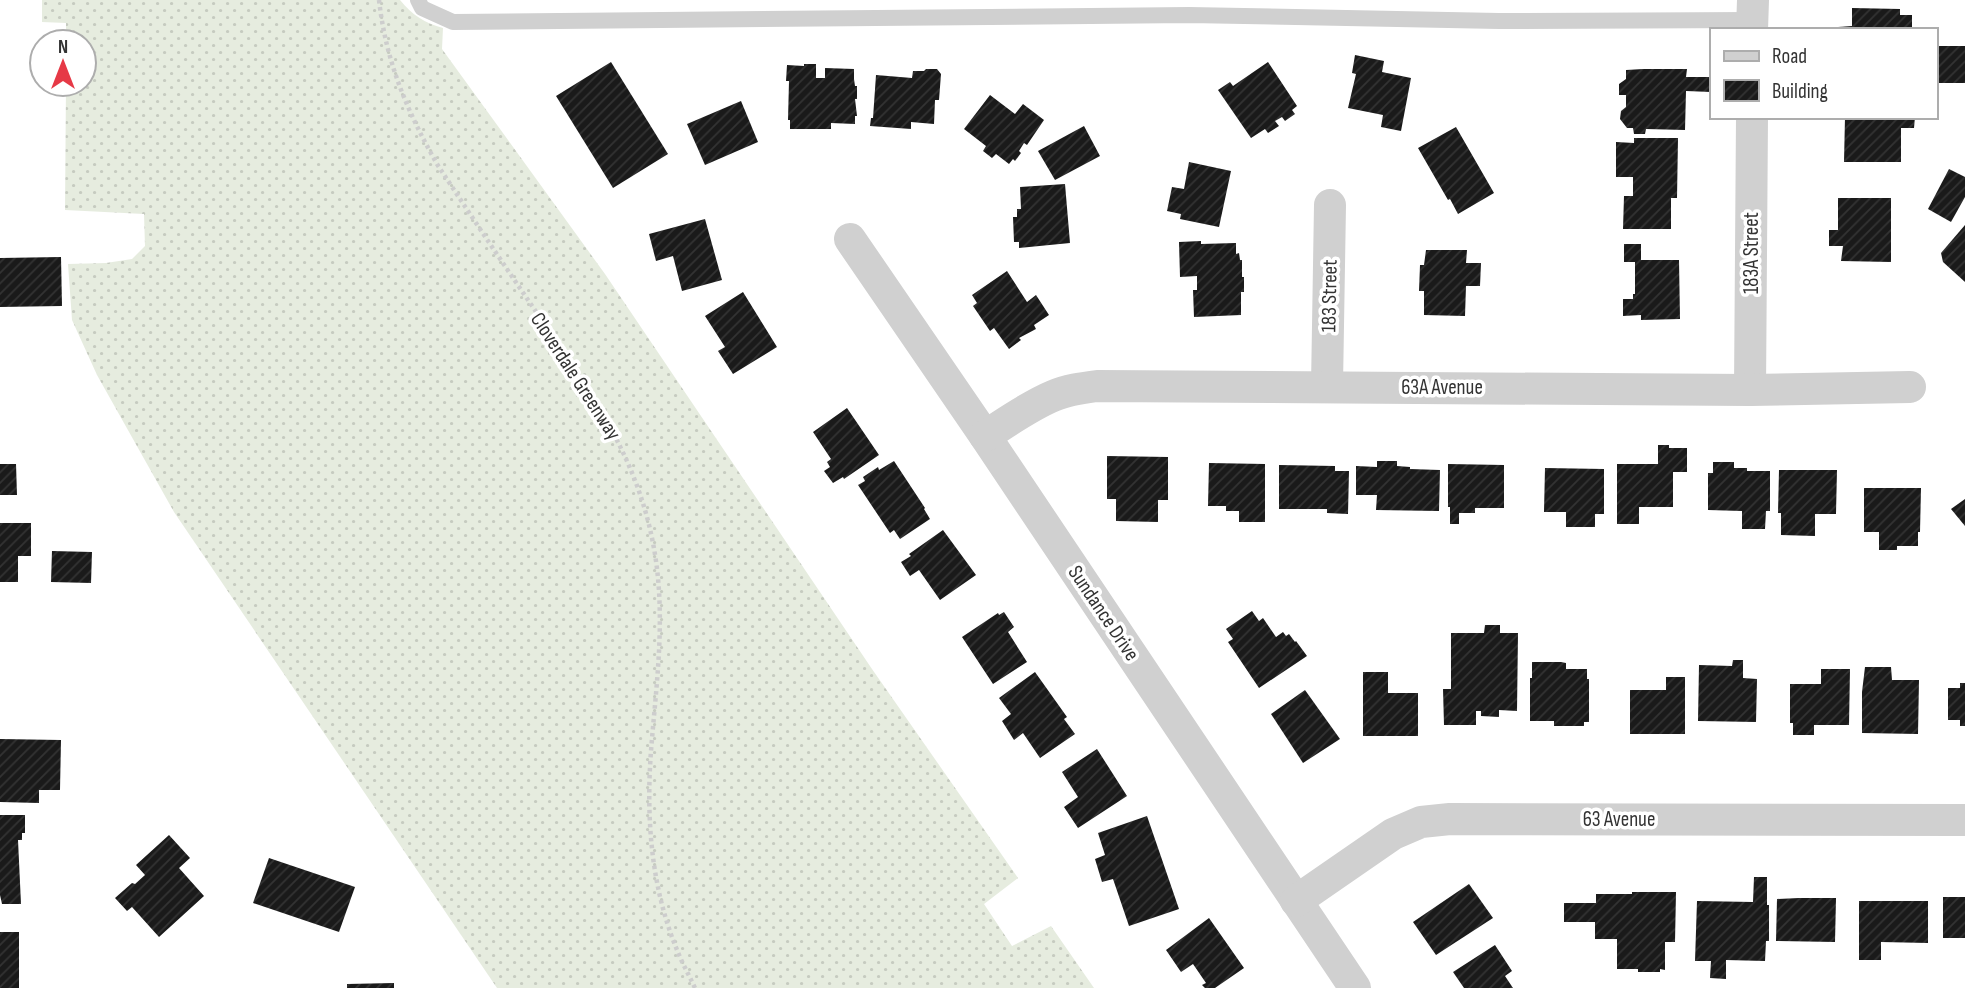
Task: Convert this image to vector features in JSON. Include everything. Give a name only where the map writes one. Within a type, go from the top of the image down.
[{"type":"street","name":"183A Street","points":[[1750,390],[1752,119]]},
{"type":"street","name":"183 Street","points":[[1327,386],[1330,205]]},
{"type":"street","name":"Sundance Drive","points":[[850,239],[1355,988]]},
{"type":"street","name":"63A Avenue","points":[[985,436],[1054,395],[1097,386],[1750,390],[1910,387]]},
{"type":"street","name":"63 Avenue","points":[[1296,901],[1393,834],[1421,822],[1450,819],[1965,820]]},
{"type":"lane","points":[[418,0],[422,8],[453,22],[1175,16],[1499,21],[1753,16]]},
{"type":"path","name":"Cloverdale Greenway","points":[[379,0],[392,67],[410,114],[451,186],[599,406],[624,450],[643,505],[656,560],[661,618],[651,753],[650,838],[664,912],[677,950],[695,988]]},
{"type":"shaded area","points":[[42,0],[400,0],[419,18],[443,28],[442,49],[605,274],[872,669],[1018,878],[984,904],[1012,946],[1051,926],[1094,988],[497,988],[174,512],[97,375],[72,320],[68,264],[132,259],[145,246],[144,214],[65,210],[66,98],[98,98],[98,28],[66,28],[66,23],[42,22]]},
{"type":"building","points":[[1852,8],[1900,9],[1900,15],[1912,15],[1912,28],[1838,28],[1852,26]]},
{"type":"building","points":[[1937,46],[1965,46],[1965,83],[1937,83]]},
{"type":"building","points":[[1355,55],[1384,61],[1382,72],[1411,78],[1401,131],[1381,127],[1383,115],[1348,108],[1356,74],[1352,73]]},
{"type":"building","points":[[611,62],[668,154],[613,188],[556,96]]},
{"type":"building","points":[[1268,62],[1297,106],[1292,110],[1295,114],[1285,121],[1282,117],[1275,121],[1279,126],[1268,133],[1265,129],[1251,138],[1218,90],[1230,82],[1233,86]]},
{"type":"building","points":[[816,64],[816,78],[825,78],[825,68],[854,69],[857,86],[855,124],[831,123],[831,129],[790,129],[787,65]]},
{"type":"building","points":[[937,69],[941,74],[939,100],[935,100],[934,124],[911,122],[911,129],[870,126],[876,75],[912,78],[913,71]]},
{"type":"building","points":[[1687,69],[1686,77],[1710,77],[1710,92],[1686,91],[1685,130],[1646,129],[1645,134],[1634,134],[1633,128],[1627,128],[1620,119],[1621,111],[1626,107],[1626,95],[1619,95],[1619,84],[1626,79],[1626,70]]},
{"type":"building","points":[[990,95],[1015,114],[1023,104],[1044,120],[1027,145],[1024,143],[1015,161],[1013,159],[1009,164],[996,154],[992,158],[983,151],[986,146],[964,129]]},
{"type":"building","points":[[741,101],[758,142],[705,165],[687,124]]},
{"type":"building","points":[[1845,119],[1915,119],[1914,128],[1901,128],[1901,162],[1844,162]]},
{"type":"building","points":[[1084,126],[1100,156],[1055,180],[1038,151]]},
{"type":"building","points":[[1456,127],[1494,193],[1458,214],[1418,148]]},
{"type":"building","points":[[1634,138],[1678,138],[1677,198],[1671,198],[1671,229],[1623,229],[1624,196],[1633,196],[1633,177],[1616,177],[1616,142],[1634,143]]},
{"type":"building","points":[[1189,162],[1231,171],[1219,227],[1180,219],[1181,214],[1167,211],[1172,187],[1184,189]]},
{"type":"building","points":[[1949,169],[1965,177],[1965,197],[1951,222],[1928,209]]},
{"type":"building","points":[[1065,184],[1070,243],[1019,248],[1019,242],[1014,242],[1013,217],[1017,217],[1017,209],[1021,209],[1020,187]]},
{"type":"building","points":[[1838,198],[1891,198],[1891,262],[1841,261],[1843,246],[1829,246],[1829,230],[1838,230]]},
{"type":"building","points":[[705,219],[722,280],[682,291],[673,256],[656,261],[649,234]]},
{"type":"building","points":[[1965,225],[1965,282],[1943,262],[1941,253]]},
{"type":"building","points":[[1201,241],[1201,244],[1236,243],[1236,254],[1239,253],[1242,260],[1244,277],[1241,315],[1194,317],[1193,290],[1197,290],[1197,276],[1180,277],[1179,242]]},
{"type":"building","points":[[1624,244],[1641,244],[1641,260],[1679,260],[1680,319],[1641,320],[1641,315],[1623,316],[1623,299],[1633,299],[1635,294],[1635,262],[1624,262]]},
{"type":"building","points":[[1426,250],[1467,250],[1466,263],[1481,263],[1480,286],[1466,286],[1465,316],[1424,315],[1424,291],[1419,291],[1420,265],[1424,265]]},
{"type":"building","points":[[61,257],[62,306],[0,307],[0,258]]},
{"type":"building","points":[[1007,271],[1027,302],[1036,295],[1049,315],[1034,325],[1036,329],[1019,338],[1021,340],[1009,349],[994,328],[990,331],[973,306],[977,303],[972,295]]},
{"type":"building","points":[[743,292],[777,347],[733,374],[718,351],[725,347],[705,316]]},
{"type":"building","points":[[847,408],[879,455],[844,479],[843,477],[833,483],[824,471],[830,467],[827,462],[831,459],[813,432]]},
{"type":"building","points":[[1658,445],[1687,448],[1687,472],[1673,472],[1673,507],[1639,507],[1639,524],[1617,524],[1617,464],[1658,464]]},
{"type":"building","points":[[1107,456],[1168,457],[1168,500],[1158,500],[1158,522],[1116,521],[1116,499],[1107,499]]},
{"type":"building","points":[[894,461],[930,519],[900,539],[894,530],[890,533],[858,485],[865,481],[863,477],[878,467],[879,470]]},
{"type":"building","points":[[1377,461],[1397,461],[1397,466],[1410,469],[1440,470],[1439,511],[1376,510],[1377,495],[1356,495],[1356,466],[1377,467]]},
{"type":"building","points":[[1713,462],[1734,462],[1734,468],[1747,468],[1747,471],[1770,471],[1770,511],[1766,511],[1765,529],[1742,529],[1742,511],[1708,510],[1708,473],[1713,473]]},
{"type":"building","points":[[1209,463],[1265,464],[1265,522],[1239,522],[1239,511],[1226,511],[1226,506],[1208,506]]},
{"type":"building","points":[[0,464],[16,464],[17,495],[0,495]]},
{"type":"building","points":[[1448,464],[1504,465],[1504,508],[1475,508],[1475,513],[1459,513],[1459,524],[1450,524]]},
{"type":"building","points":[[1279,465],[1335,466],[1335,471],[1349,471],[1348,514],[1327,513],[1327,509],[1279,509]]},
{"type":"building","points":[[1545,468],[1604,469],[1604,514],[1595,514],[1595,527],[1566,527],[1566,512],[1544,512]]},
{"type":"building","points":[[1779,470],[1837,470],[1836,514],[1815,514],[1815,536],[1781,535],[1781,513],[1778,513]]},
{"type":"building","points":[[1864,488],[1921,488],[1918,546],[1897,546],[1897,550],[1879,550],[1879,532],[1864,532]]},
{"type":"building","points":[[1965,499],[1965,526],[1951,509]]},
{"type":"building","points":[[0,523],[31,523],[31,556],[18,556],[18,582],[0,582]]},
{"type":"building","points":[[943,530],[976,575],[940,600],[919,570],[910,576],[901,562]]},
{"type":"building","points":[[52,551],[92,552],[91,583],[51,582]]},
{"type":"building","points":[[1252,611],[1259,621],[1263,618],[1276,637],[1283,632],[1286,636],[1289,634],[1307,656],[1259,688],[1228,642],[1233,639],[1226,629]]},
{"type":"building","points":[[1004,612],[1014,627],[1008,632],[1027,662],[993,684],[962,637],[998,613],[999,615]]},
{"type":"building","points":[[1485,625],[1500,625],[1500,633],[1518,633],[1517,711],[1499,710],[1499,717],[1481,716],[1481,711],[1476,711],[1476,725],[1444,725],[1443,689],[1451,689],[1451,633],[1484,633]]},
{"type":"building","points":[[1733,660],[1743,660],[1743,678],[1757,679],[1756,722],[1698,721],[1699,665],[1732,666]]},
{"type":"building","points":[[1532,662],[1561,662],[1566,663],[1566,669],[1587,669],[1589,722],[1584,722],[1584,726],[1554,726],[1554,721],[1530,721]]},
{"type":"building","points":[[1865,667],[1891,667],[1892,680],[1919,680],[1918,734],[1862,733]]},
{"type":"building","points":[[1821,669],[1850,669],[1849,725],[1814,725],[1814,735],[1793,735],[1793,723],[1790,723],[1790,684],[1821,684]]},
{"type":"building","points":[[1035,672],[1067,717],[1064,719],[1075,734],[1040,758],[1023,733],[1014,740],[1002,721],[1011,714],[999,698]]},
{"type":"building","points":[[1363,672],[1388,672],[1388,693],[1418,693],[1418,736],[1363,736]]},
{"type":"building","points":[[1666,677],[1685,677],[1685,734],[1630,734],[1630,690],[1666,690]]},
{"type":"building","points":[[1960,683],[1965,683],[1965,726],[1960,726],[1960,720],[1948,720],[1948,688],[1960,688]]},
{"type":"building","points":[[1305,690],[1340,739],[1303,763],[1271,714]]},
{"type":"building","points":[[0,739],[61,740],[60,790],[39,790],[39,803],[0,802]]},
{"type":"building","points":[[1097,749],[1127,796],[1078,828],[1064,807],[1078,797],[1062,772]]},
{"type":"building","points":[[0,815],[25,815],[25,833],[22,833],[22,840],[18,840],[21,904],[2,904]]},
{"type":"building","points":[[1147,816],[1179,909],[1129,926],[1113,879],[1102,882],[1095,859],[1105,855],[1098,833]]},
{"type":"building","points":[[169,835],[190,858],[179,868],[204,896],[159,937],[132,907],[127,911],[115,898],[145,875],[136,865]]},
{"type":"building","points":[[269,858],[355,887],[339,932],[253,903]]},
{"type":"building","points":[[1754,877],[1767,877],[1769,941],[1766,941],[1765,961],[1726,960],[1726,979],[1710,978],[1711,961],[1695,961],[1697,901],[1753,902]]},
{"type":"building","points":[[1469,884],[1493,918],[1436,955],[1413,922]]},
{"type":"building","points":[[1676,892],[1675,942],[1665,942],[1665,970],[1660,969],[1660,972],[1617,969],[1617,939],[1595,939],[1595,922],[1564,922],[1564,903],[1596,903],[1596,894]]},
{"type":"building","points":[[1943,897],[1965,897],[1965,938],[1943,938]]},
{"type":"building","points":[[1836,898],[1835,942],[1776,941],[1777,899]]},
{"type":"building","points":[[1859,901],[1928,901],[1928,943],[1881,942],[1881,960],[1859,960]]},
{"type":"building","points":[[1209,918],[1244,968],[1215,988],[1205,988],[1202,985],[1206,983],[1193,964],[1181,972],[1166,950]]},
{"type":"building","points":[[0,932],[19,932],[19,988],[0,988]]},
{"type":"building","points":[[1495,945],[1512,971],[1505,976],[1513,988],[1464,988],[1453,972]]},
{"type":"building","points":[[394,983],[394,988],[347,988],[347,984]]}]
